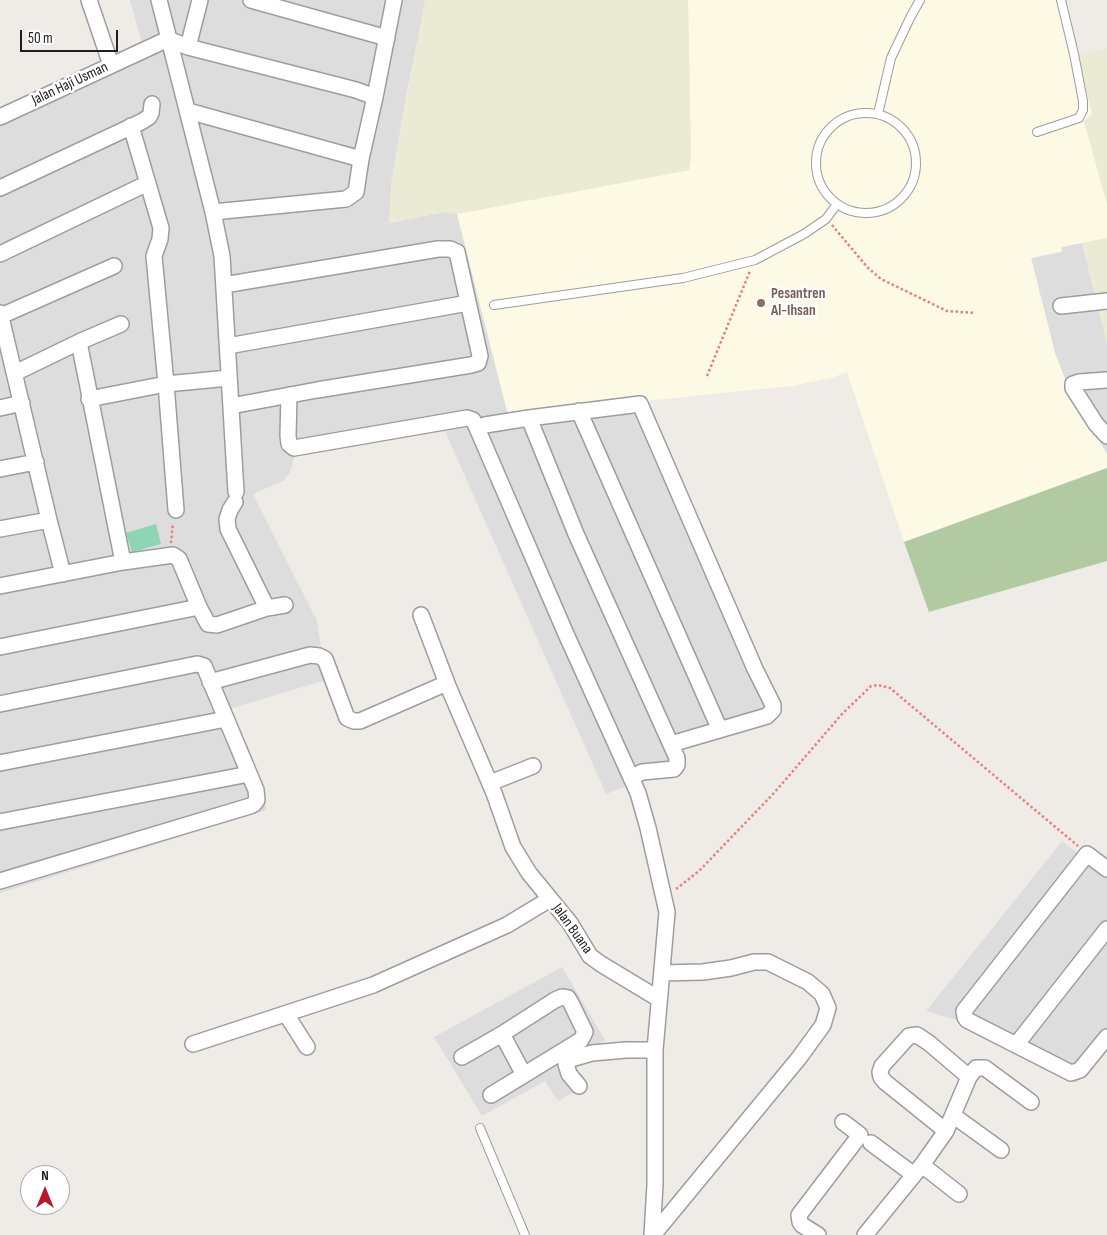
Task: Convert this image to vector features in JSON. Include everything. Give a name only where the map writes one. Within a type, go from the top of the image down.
[{"type":"street","points":[[89,0],[111,65]]},
{"type":"street","points":[[159,0],[213,212],[222,256],[236,497],[227,519],[228,528],[267,608]]},
{"type":"street","points":[[188,47],[200,0]]},
{"type":"street","points":[[251,0],[387,38]]},
{"type":"street","points":[[213,212],[346,198],[356,192],[361,159],[394,0]]},
{"type":"street","points":[[168,39],[188,47],[356,90],[375,97]]},
{"type":"street","name":"Jalan Haji Usman","points":[[0,117],[168,39]]},
{"type":"street","points":[[0,188],[149,117],[152,104]]},
{"type":"street","points":[[188,111],[361,159]]},
{"type":"street","points":[[131,126],[161,228],[160,239],[154,256],[176,510]]},
{"type":"street","points":[[0,254],[148,183]]},
{"type":"street","points":[[224,285],[438,249],[450,249],[457,252],[480,356],[478,363],[471,365],[231,406]]},
{"type":"street","points":[[64,574],[49,520],[0,314],[114,266]]},
{"type":"street","points":[[1061,306],[1107,301]]},
{"type":"street","points":[[228,346],[468,304]]},
{"type":"street","points":[[15,373],[78,342],[121,324]]},
{"type":"street","points":[[78,342],[123,562]]},
{"type":"street","points":[[89,399],[166,384],[229,378]]},
{"type":"street","points":[[1107,380],[1079,382],[1073,384],[1073,388],[1096,424],[1107,436]]},
{"type":"street","points":[[289,395],[288,436],[289,444],[294,448],[467,418],[473,420],[562,625],[638,792],[667,912],[655,1050],[655,1185],[652,1235]]},
{"type":"street","points":[[0,408],[22,403]]},
{"type":"street","points":[[478,428],[485,425],[529,418],[640,404],[755,669],[773,705],[773,710],[767,716],[671,744]]},
{"type":"street","points":[[579,411],[720,730]]},
{"type":"street","points":[[529,418],[576,534],[677,758],[677,765],[674,769],[642,772],[631,778]]},
{"type":"street","points":[[0,469],[36,462]]},
{"type":"street","points":[[0,528],[49,520]]},
{"type":"street","points":[[0,586],[173,554],[179,559],[208,624],[217,625],[267,608],[285,605]]},
{"type":"street","points":[[0,647],[199,607]]},
{"type":"street","name":"Jalan Buana","points":[[420,615],[490,783],[513,847],[528,873],[570,923],[590,956],[660,999]]},
{"type":"street","points":[[210,682],[310,655],[319,656],[325,659],[347,718],[360,722],[447,683]]},
{"type":"street","points":[[0,704],[198,664],[204,666],[256,790],[257,800],[254,804],[0,881]]},
{"type":"street","points":[[0,763],[226,719]]},
{"type":"street","points":[[490,783],[533,766]]},
{"type":"street","points":[[0,822],[249,774]]},
{"type":"street","points":[[1107,869],[1088,854],[965,1008],[964,1014],[967,1020],[1068,1072],[1074,1073],[1080,1070],[1107,1037]]},
{"type":"street","points":[[193,1044],[373,985],[506,925],[550,899]]},
{"type":"street","points":[[1016,1045],[1107,929]]},
{"type":"street","points":[[652,1235],[798,1058],[823,1025],[828,1008],[822,994],[808,982],[768,962],[754,962],[703,972],[662,973]]},
{"type":"street","points":[[462,1057],[555,1000],[562,997],[568,998],[585,1032],[581,1040],[563,1056],[524,1075],[491,1095]]},
{"type":"street","points":[[286,1014],[307,1047]]},
{"type":"street","points":[[502,1034],[524,1075]]},
{"type":"street","points":[[946,1131],[884,1082],[880,1072],[882,1066],[905,1039],[909,1036],[917,1035],[969,1077]]},
{"type":"street","points":[[563,1056],[626,1050],[655,1050]]},
{"type":"street","points":[[563,1056],[569,1074],[578,1086]]},
{"type":"street","points":[[864,1235],[918,1170],[946,1131],[969,1077],[976,1068],[985,1068],[1031,1102]]},
{"type":"street","points":[[954,1116],[1002,1150]]},
{"type":"street","points":[[818,1235],[802,1225],[798,1215],[860,1135],[843,1122]]},
{"type":"street","points":[[871,1143],[959,1194]]},
{"type":"lane","points":[[878,114],[891,58],[920,0]]},
{"type":"lane","points":[[1037,132],[1078,118],[1083,110],[1074,54],[1061,0]]},
{"type":"lane","points":[[858,113],[878,114],[896,122],[910,136],[917,154],[916,174],[908,192],[893,206],[875,212],[855,212],[837,204],[823,189],[816,171],[817,151],[825,133],[840,120],[858,113]]},
{"type":"lane","points":[[494,305],[683,278],[755,260],[804,234],[826,218],[837,204]]},
{"type":"lane","points":[[480,1128],[525,1235]]},
{"type":"path","points":[[826,218],[868,268],[881,279],[947,311],[975,313]]},
{"type":"path","points":[[707,376],[755,260]]},
{"type":"path","points":[[173,554],[172,533],[176,510]]},
{"type":"path","points":[[664,900],[699,871],[774,793],[842,714],[871,686],[878,685],[890,688],[1088,854]]},
{"type":"shaded area","points":[[130,0],[426,0],[407,91],[392,178],[389,223],[445,212],[457,214],[508,415],[648,401],[776,709],[687,745],[682,749],[684,767],[667,775],[643,780],[606,794],[444,429],[296,452],[290,472],[283,481],[253,494],[317,621],[326,680],[229,709],[259,779],[267,810],[0,893],[0,124],[146,57]]},
{"type":"shaded area","name":"Pesantren Al-Ihsan","points":[[688,0],[1065,0],[1092,114],[1084,121],[1107,204],[1107,238],[1061,247],[1062,251],[1031,258],[1055,353],[1070,392],[1107,454],[1107,468],[904,542],[847,372],[831,378],[792,386],[508,415],[457,214],[689,170],[691,159]]},
{"type":"shaded area","points":[[1082,243],[1107,343],[1107,454],[1070,392],[1055,353],[1031,258],[1062,252],[1061,247]]},
{"type":"shaded area","points":[[1062,841],[1107,876],[1107,1044],[1077,1083],[963,1022],[926,1011]]},
{"type":"shaded area","points":[[562,967],[605,1040],[574,1064],[588,1084],[558,1101],[545,1081],[482,1116],[434,1037]]},
{"type":"green space","points":[[425,0],[688,0],[691,159],[689,170],[457,214],[445,212],[389,223],[392,178]]},
{"type":"green space","points":[[1107,48],[1107,204],[1084,121],[1092,114],[1078,54]]},
{"type":"green space","points":[[1107,238],[1107,296],[1096,297],[1082,243]]},
{"type":"green space","points":[[1107,307],[1107,343],[1098,308]]},
{"type":"green space","points":[[1107,468],[1107,561],[929,612],[904,542]]},
{"type":"green space","points":[[156,524],[161,544],[132,552],[126,533]]},
{"type":"place","name":"Pesantren Al-Ihsan","points":[[761,303]]}]
